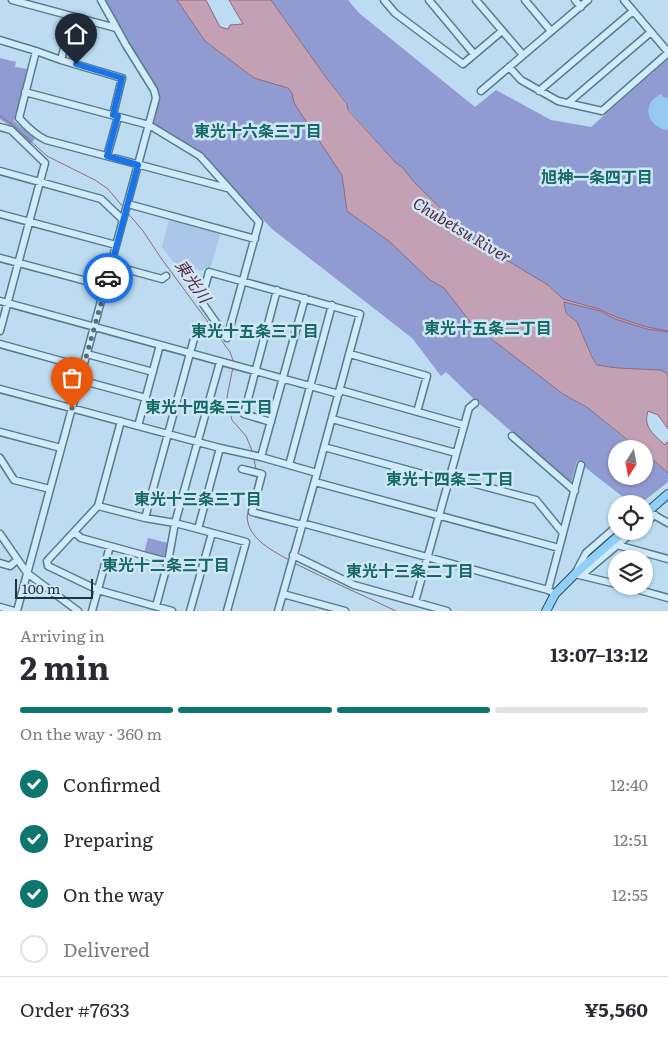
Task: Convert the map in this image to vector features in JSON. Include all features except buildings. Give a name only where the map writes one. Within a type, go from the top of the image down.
[{"type":"main road","points":[[653,505],[668,494]]},
{"type":"main road","points":[[548,610],[555,594],[614,540]]},
{"type":"street","points":[[12,0],[116,28]]},
{"type":"street","points":[[0,607],[15,611],[156,98],[156,94],[101,0]]},
{"type":"street","points":[[384,0],[395,13],[463,64],[502,31]]},
{"type":"street","points":[[429,0],[474,54]]},
{"type":"street","points":[[476,0],[523,55]]},
{"type":"street","points":[[525,0],[551,31]]},
{"type":"street","points":[[575,0],[581,7]]},
{"type":"street","points":[[481,91],[588,0]]},
{"type":"street","points":[[509,66],[521,80],[558,101],[602,110],[668,52],[624,0]]},
{"type":"street","points":[[539,91],[633,11]]},
{"type":"street","points":[[61,60],[72,17]]},
{"type":"street","points":[[568,103],[651,32]]},
{"type":"street","points":[[0,40],[122,78],[107,156]]},
{"type":"street","points":[[36,50],[19,118],[27,128],[40,138],[228,189]]},
{"type":"street","points":[[25,92],[149,125],[200,156],[259,222],[255,239],[243,281],[227,338],[202,300],[209,272],[243,281],[277,290],[332,305],[360,314],[278,611]]},
{"type":"street","points":[[0,127],[11,130],[45,163],[0,331]]},
{"type":"street","points":[[0,171],[101,199],[124,217]]},
{"type":"street","points":[[127,206],[255,239]]},
{"type":"street","points":[[0,214],[116,245]]},
{"type":"street","points":[[0,258],[105,286]]},
{"type":"street","points":[[111,265],[162,279],[166,276]]},
{"type":"street","points":[[271,422],[244,414],[277,290]]},
{"type":"street","points":[[257,456],[271,422],[305,298]]},
{"type":"street","points":[[0,301],[223,363],[464,425]]},
{"type":"street","points":[[289,465],[332,305]]},
{"type":"street","points":[[145,518],[195,335]]},
{"type":"street","points":[[0,344],[83,367]]},
{"type":"street","points":[[138,426],[160,345]]},
{"type":"street","points":[[87,354],[153,372]]},
{"type":"street","points":[[350,354],[427,376],[417,412]]},
{"type":"street","points":[[156,606],[168,562],[175,523],[223,363]]},
{"type":"street","points":[[80,380],[146,398]]},
{"type":"street","points":[[0,389],[317,473]]},
{"type":"street","points":[[414,602],[468,408],[475,403]]},
{"type":"street","points":[[332,419],[456,453]]},
{"type":"street","points":[[121,422],[98,506],[47,561],[48,566],[98,590],[172,611]]},
{"type":"street","points":[[0,432],[61,448]]},
{"type":"street","points":[[512,436],[575,491]]},
{"type":"street","points":[[324,447],[536,500],[563,533]]},
{"type":"street","points":[[198,529],[220,448]]},
{"type":"street","points":[[0,458],[14,480],[50,489]]},
{"type":"street","points":[[548,590],[581,466]]},
{"type":"street","points":[[242,469],[262,474],[252,512],[427,556],[548,590],[555,594]]},
{"type":"street","points":[[315,482],[559,548]]},
{"type":"street","points":[[98,506],[145,518],[175,523],[246,542],[227,611]]},
{"type":"street","points":[[653,517],[655,515],[668,523]]},
{"type":"street","points":[[74,532],[81,538],[168,562]]},
{"type":"street","points":[[190,611],[212,533]]},
{"type":"street","points":[[0,534],[26,573],[78,611]]},
{"type":"street","points":[[578,574],[586,553],[608,534]]},
{"type":"street","points":[[578,574],[623,540]]},
{"type":"street","points":[[617,545],[668,559]]},
{"type":"street","points":[[92,611],[110,546]]},
{"type":"street","points":[[292,559],[354,585],[447,611]]},
{"type":"street","points":[[0,563],[10,566],[17,560]]},
{"type":"street","points":[[578,574],[608,582]]},
{"type":"street","points":[[283,594],[345,611]]},
{"type":"street","points":[[653,594],[668,598]]},
{"type":"shaded area","points":[[104,0],[177,0],[205,41],[254,78],[288,87],[292,93],[294,103],[342,175],[347,211],[390,242],[430,280],[444,288],[472,324],[563,394],[588,408],[627,440],[608,440],[608,485],[653,485],[653,460],[668,473],[668,482],[651,495],[620,495],[577,461],[571,483],[475,400],[446,372],[441,376],[412,338],[272,229],[202,155],[154,124],[159,96],[117,27]]},
{"type":"shaded area","points":[[271,0],[348,0],[359,13],[475,107],[496,90],[551,120],[591,127],[668,59],[668,374],[661,370],[598,365],[592,357],[577,322],[566,313],[564,302],[548,285],[473,240],[414,182],[348,109],[347,103],[325,76]]},
{"type":"shaded area","points":[[0,58],[16,62],[15,67],[28,69],[14,121],[35,139],[30,144],[0,119]]},
{"type":"shaded area","points":[[169,219],[221,232],[210,269],[204,268],[203,271],[174,263],[162,247]]},
{"type":"shaded area","points":[[148,538],[168,543],[166,556],[163,558],[144,553]]},
{"type":"sand","points":[[661,94],[663,97],[668,98],[668,130],[655,124],[649,117],[648,112],[651,102]]},
{"type":"water","name":"Chubetsu River","points":[[177,0],[206,0],[220,27],[228,29],[230,25],[243,24],[229,0],[271,0],[347,104],[348,110],[414,182],[473,240],[548,285],[563,299],[599,309],[616,317],[647,327],[668,331],[647,329],[615,319],[600,311],[564,302],[566,313],[577,322],[597,365],[661,370],[668,374],[668,429],[658,415],[648,411],[647,422],[653,434],[665,445],[668,442],[668,473],[653,460],[653,440],[628,440],[588,408],[563,394],[472,324],[444,288],[430,280],[390,242],[347,211],[342,175],[294,103],[292,93],[288,88],[254,78],[205,41]]},
{"type":"waterway","name":"東光川","points":[[0,116],[13,125],[47,156],[95,180],[108,189],[123,207]]},
{"type":"waterway","name":"東光川","points":[[127,212],[143,231],[230,352],[234,363]]},
{"type":"waterway","name":"東光川","points":[[233,367],[227,397],[229,409],[232,420],[246,436],[253,453]]},
{"type":"waterway","name":"東光川","points":[[254,459],[256,470]]},
{"type":"waterway","name":"東光川","points":[[257,477],[247,517],[249,525],[252,532],[263,544],[291,561]]},
{"type":"waterway","name":"東光川","points":[[294,563],[396,611]]},
{"type":"way so far","points":[[72,408],[108,278]]},
{"type":"district","name":"東光十六条三丁目","points":[[258,131]]},
{"type":"district","name":"旭神一条四丁目","points":[[597,177]]},
{"type":"district","name":"東光十五条二丁目","points":[[488,328]]},
{"type":"district","name":"東光十五条三丁目","points":[[255,331]]},
{"type":"district","name":"東光十四条三丁目","points":[[209,407]]},
{"type":"district","name":"東光十四条二丁目","points":[[450,479]]},
{"type":"district","name":"東光十三条三丁目","points":[[198,499]]},
{"type":"district","name":"東光十二条三丁目","points":[[166,565]]},
{"type":"district","name":"東光十三条二丁目","points":[[410,571]]},
{"type":"route","points":[[76,64],[122,78],[113,115],[118,116],[107,156],[138,165],[108,278]]}]
